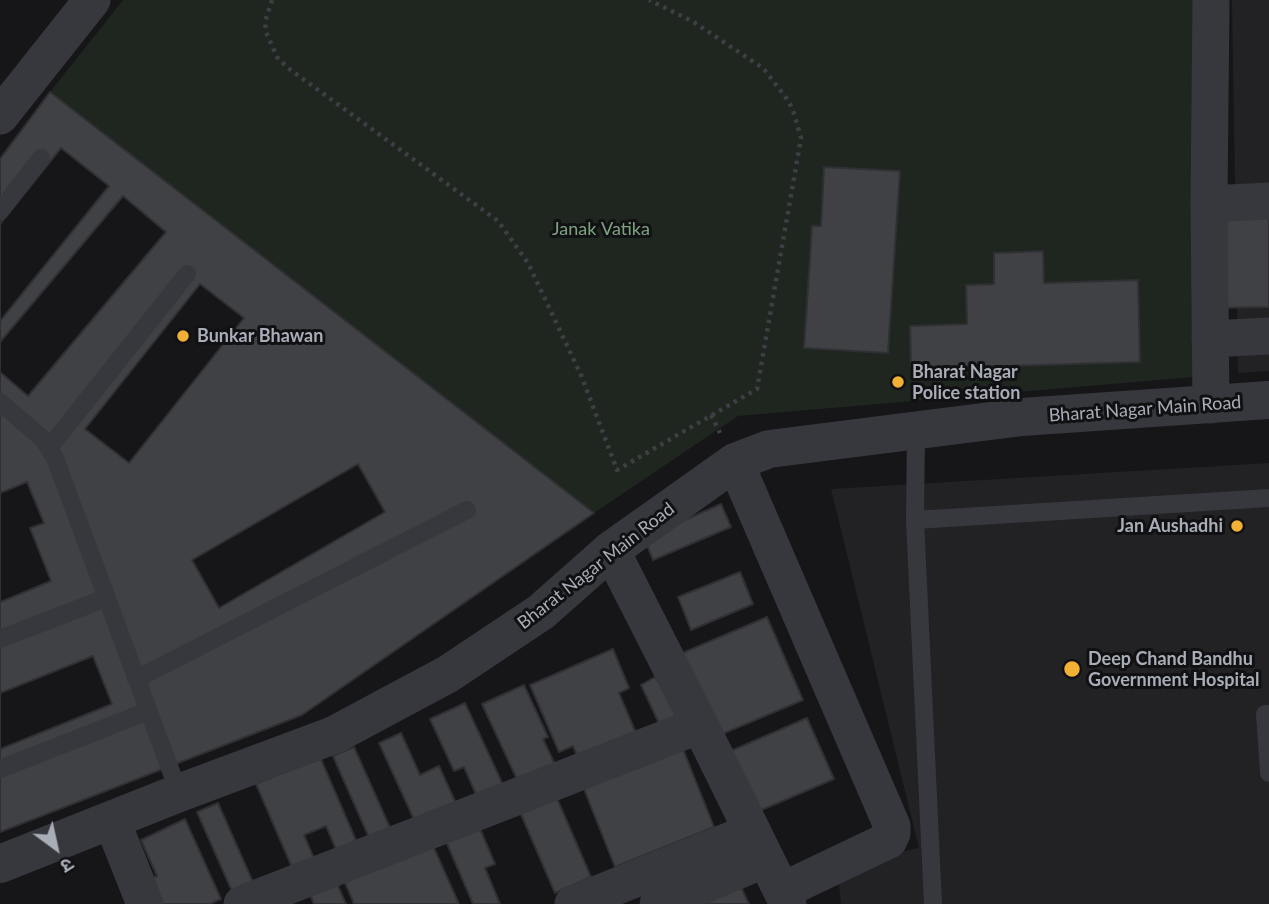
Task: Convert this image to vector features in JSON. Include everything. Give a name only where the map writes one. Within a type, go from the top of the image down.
[{"type":"street","points":[[0,116],[92,0]]},
{"type":"street","points":[[1211,0],[1211,405]]},
{"type":"street","points":[[1209,204],[1269,201]]},
{"type":"street","points":[[1210,339],[1269,336]]},
{"type":"street","name":"Bharat Nagar Main Road","points":[[0,864],[334,734],[448,674],[541,611],[611,550],[735,462],[769,449],[1022,418],[1269,400]]},
{"type":"street","points":[[658,904],[889,840],[892,833],[892,826],[735,462]]},
{"type":"street","points":[[611,550],[772,871]]},
{"type":"street","points":[[242,904],[700,725]]},
{"type":"street","points":[[112,821],[145,904]]},
{"type":"street","points":[[573,904],[772,871]]},
{"type":"lane","points":[[0,211],[41,158]]},
{"type":"lane","points":[[49,448],[187,274]]},
{"type":"lane","points":[[0,402],[43,439],[55,458],[179,793]]},
{"type":"lane","points":[[916,431],[915,520],[933,904]]},
{"type":"lane","points":[[915,520],[1269,498]]},
{"type":"lane","points":[[136,679],[467,510]]},
{"type":"lane","points":[[0,639],[106,598]]},
{"type":"lane","points":[[0,769],[148,711]]},
{"type":"lane","points":[[1269,714],[1265,714],[1269,773]]},
{"type":"path","points":[[272,0],[265,22],[266,32],[277,57],[288,68],[498,220],[528,263],[575,363],[617,470],[757,389],[801,138],[787,99],[763,68],[692,21],[649,0]]},
{"type":"shaded area","points":[[1232,0],[1269,0],[1269,371],[1238,373]]},
{"type":"shaded area","name":"Deep Chand Bandhu Government Hospital","points":[[1269,463],[1269,904],[841,904],[837,865],[919,848],[831,489]]},
{"type":"green space","name":"Janak Vatika","points":[[123,0],[1206,0],[1205,376],[738,416],[594,513],[50,92]]},
{"type":"building","name":"Bunkar Bhawan","points":[[50,92],[594,513],[302,715],[0,832],[0,159]]},
{"type":"building","points":[[61,148],[109,186],[0,321],[0,224]]},
{"type":"building","points":[[824,167],[900,171],[888,353],[804,348],[812,226],[821,226]]},
{"type":"building","points":[[123,196],[166,232],[28,396],[0,372],[0,342]]},
{"type":"building","points":[[1209,217],[1269,217],[1269,307],[1210,308]]},
{"type":"building","points":[[1043,251],[1044,283],[1138,280],[1140,362],[911,369],[910,326],[967,324],[966,285],[994,284],[994,253]]},
{"type":"building","points":[[200,284],[244,318],[129,463],[85,429]]},
{"type":"building","points":[[358,464],[385,512],[219,608],[192,560]]},
{"type":"building","points":[[27,482],[44,523],[30,528],[51,581],[0,602],[0,493]]},
{"type":"building","points":[[721,504],[731,527],[653,560],[644,538]]},
{"type":"building","points":[[740,572],[753,604],[691,630],[678,597]]},
{"type":"building","points":[[767,617],[803,700],[715,737],[680,654]]},
{"type":"building","points":[[613,649],[629,688],[619,693],[638,738],[580,763],[573,746],[559,752],[530,685]]},
{"type":"building","points":[[93,656],[112,704],[0,749],[0,693]]},
{"type":"building","points":[[655,677],[689,723],[664,734],[641,685]]},
{"type":"building","points":[[524,685],[548,737],[543,739],[559,773],[522,790],[482,704]]},
{"type":"building","points":[[465,703],[505,789],[479,801],[464,767],[454,771],[430,719]]},
{"type":"building","points":[[807,718],[834,779],[745,817],[719,756]]},
{"type":"building","points":[[401,733],[420,775],[439,766],[458,808],[417,826],[379,743]]},
{"type":"building","points":[[681,744],[714,827],[615,867],[582,784]]},
{"type":"building","points":[[354,747],[392,832],[371,842],[333,756]]},
{"type":"building","points":[[320,757],[361,852],[341,861],[326,826],[304,835],[319,870],[297,879],[256,784]]},
{"type":"building","points":[[556,796],[591,877],[555,893],[520,812]]},
{"type":"building","points":[[218,803],[256,889],[235,898],[197,812]]},
{"type":"building","points":[[185,819],[221,899],[210,904],[161,904],[150,879],[157,876],[141,840]]},
{"type":"building","points":[[478,824],[495,864],[485,868],[500,904],[473,904],[445,839]]},
{"type":"building","points":[[430,839],[459,904],[354,904],[343,878]]},
{"type":"building","points":[[334,877],[346,904],[314,904],[307,888]]},
{"type":"building","points":[[741,887],[749,904],[704,904]]},
{"type":"place","name":"Bunkar Bhawan","points":[[183,336]]},
{"type":"place","name":"Bharat Nagar Police station","points":[[898,382]]},
{"type":"place","name":"Jan Aushadhi","points":[[1237,526]]},
{"type":"place","name":"Deep Chand Bandhu Government Hospital","points":[[1072,669]]}]
